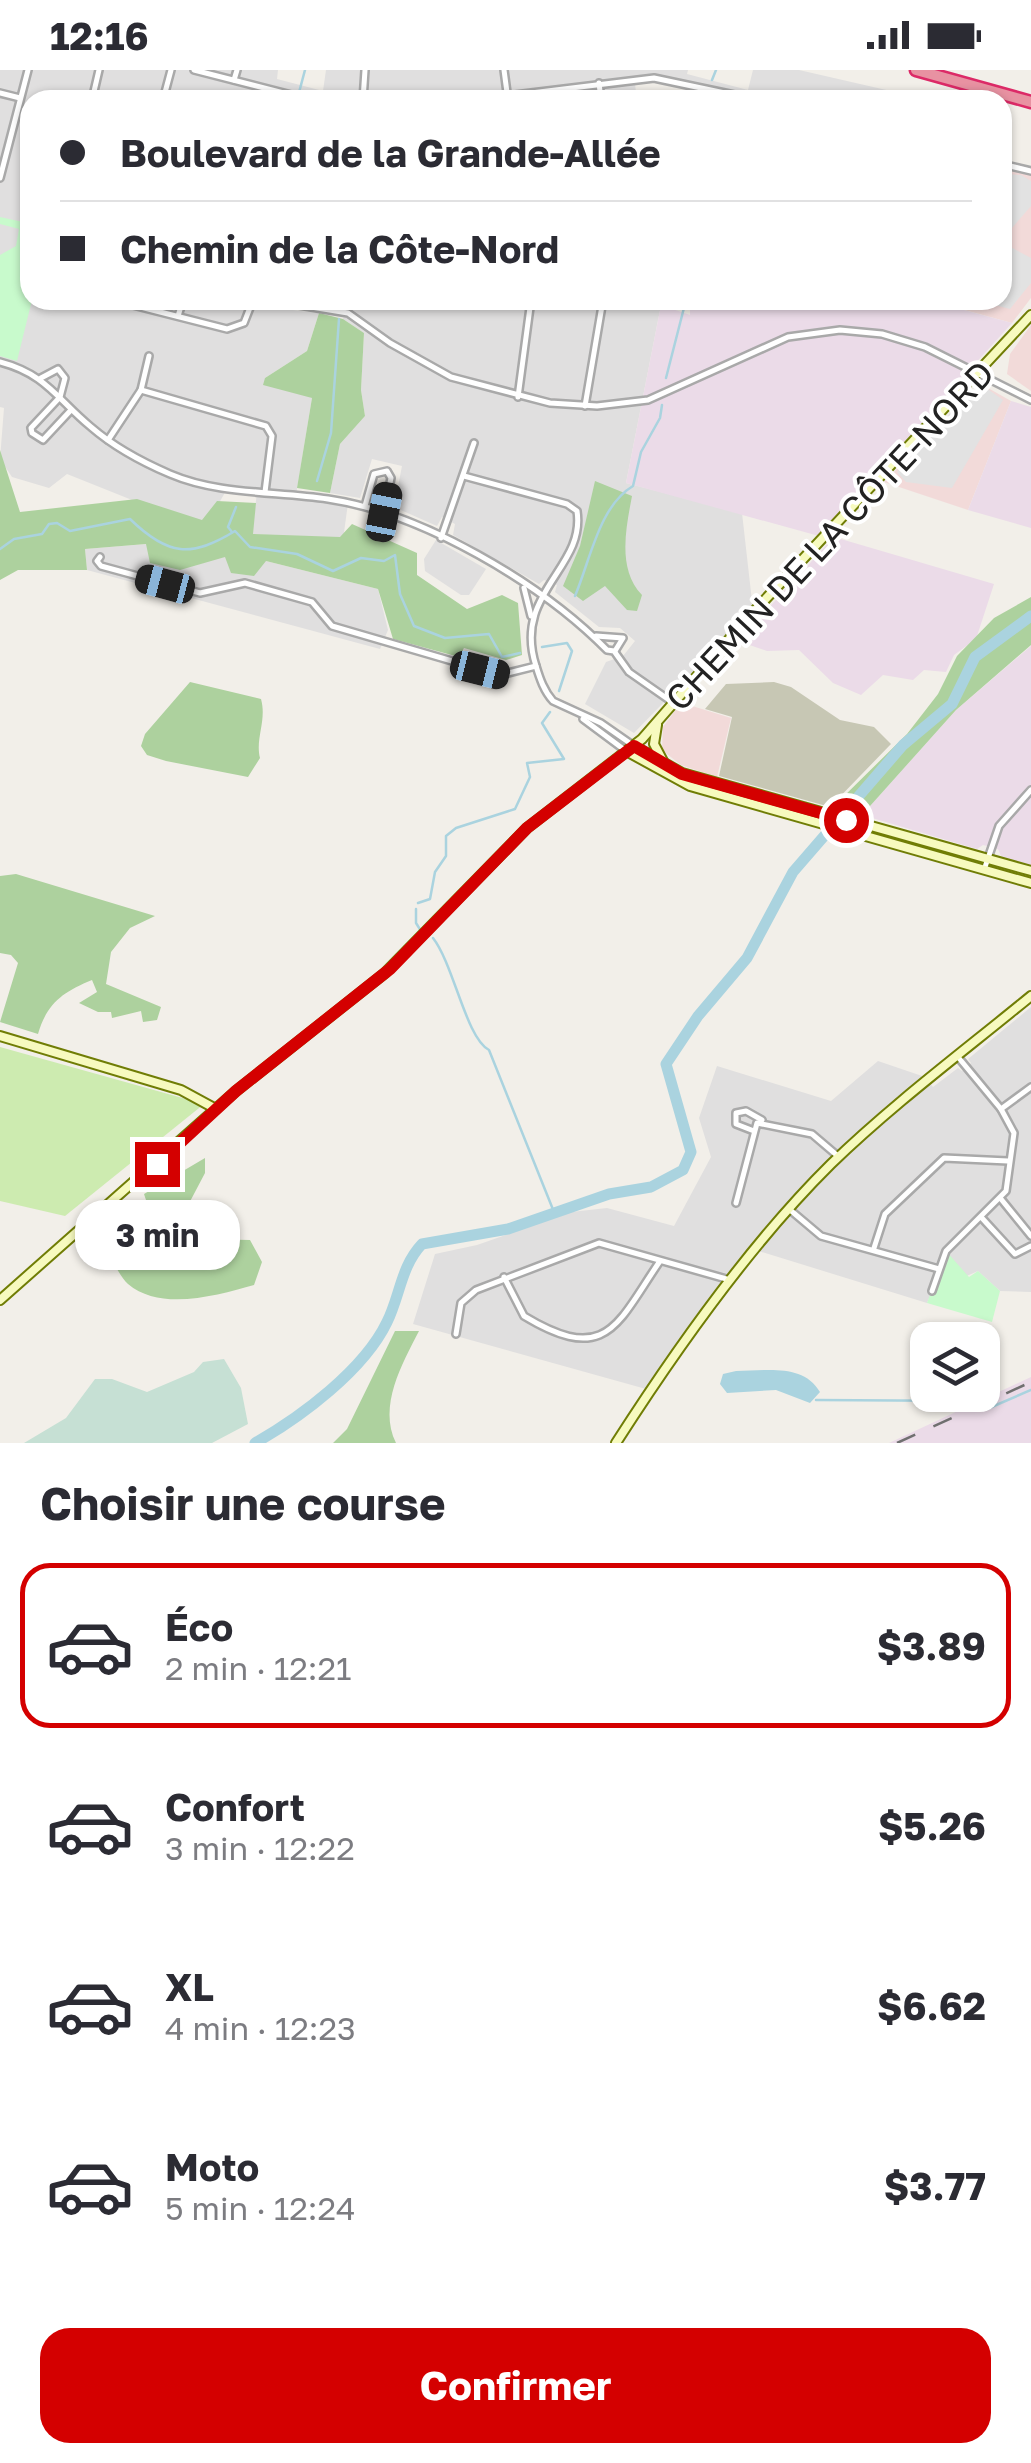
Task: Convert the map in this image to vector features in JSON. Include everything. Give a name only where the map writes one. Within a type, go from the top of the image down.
[{"type":"highway","points":[[916,70],[988,90]]},
{"type":"street","points":[[194,70],[272,90]]},
{"type":"street","points":[[234,80],[237,70]]},
{"type":"street","points":[[557,90],[670,78],[718,90]]},
{"type":"street","points":[[599,83],[599,90]]},
{"type":"street","points":[[0,93],[20,98],[0,178]]},
{"type":"street","points":[[151,310],[234,328],[246,320],[249,310]]},
{"type":"street","points":[[178,317],[180,310]]},
{"type":"street","points":[[335,310],[348,312],[434,369],[518,396],[584,406],[648,400],[767,346],[824,331],[902,339],[980,371],[1014,396],[1031,400]]},
{"type":"street","points":[[518,396],[533,310]]},
{"type":"street","points":[[584,406],[601,310]]},
{"type":"street","name":"CHEMIN DE LA CÔTE-NORD","points":[[0,1300],[216,1109],[390,969],[527,828],[631,749],[760,604],[1029,316]]},
{"type":"street","points":[[108,440],[141,390],[149,356]]},
{"type":"street","points":[[0,362],[41,378],[71,410],[108,440],[176,477],[384,512],[441,538],[564,608],[608,652],[614,651],[623,638],[593,636]]},
{"type":"street","points":[[41,378],[54,369],[62,370],[60,397],[31,428],[32,433],[44,440],[71,410]]},
{"type":"street","points":[[141,390],[266,426],[272,436],[266,492]]},
{"type":"street","points":[[441,538],[474,443]]},
{"type":"street","points":[[365,506],[374,474],[386,472],[391,478],[384,512]]},
{"type":"street","points":[[464,476],[567,504],[577,512],[574,538],[531,618],[528,634],[550,699],[580,717],[602,723],[631,749],[690,786],[1031,883]]},
{"type":"street","points":[[100,558],[96,561],[101,566],[200,593],[240,582],[298,598],[316,604],[332,626],[500,676],[536,666]]},
{"type":"street","points":[[523,585],[531,618]]},
{"type":"street","points":[[614,651],[629,672],[675,704]]},
{"type":"street","points":[[658,723],[654,744],[666,767]]},
{"type":"street","points":[[631,749],[666,767],[1031,871]]},
{"type":"street","points":[[984,870],[1000,824],[1031,790]]},
{"type":"street","points":[[833,827],[840,818]]},
{"type":"street","points":[[616,1443],[790,1209],[838,1158],[1031,996]]},
{"type":"street","points":[[0,1036],[181,1090],[216,1109]]},
{"type":"street","points":[[932,1292],[946,1251],[1001,1199],[1014,1133],[1001,1108],[958,1057]]},
{"type":"street","points":[[1001,1108],[1031,1086]]},
{"type":"street","points":[[754,1131],[736,1124],[736,1113],[746,1111],[765,1121],[812,1134],[838,1158]]},
{"type":"street","points":[[736,1203],[754,1131],[757,1123],[765,1121]]},
{"type":"street","points":[[874,1248],[885,1214],[944,1158],[1009,1161]]},
{"type":"street","points":[[1001,1199],[1031,1236]]},
{"type":"street","points":[[790,1209],[821,1236],[939,1269]]},
{"type":"street","points":[[982,1217],[1015,1254],[1031,1246]]},
{"type":"street","points":[[456,1334],[460,1303],[476,1290],[598,1242],[732,1282]]},
{"type":"street","points":[[504,1277],[524,1316],[590,1340],[604,1337],[617,1324],[660,1260]]},
{"type":"shaded area","points":[[0,70],[278,70],[277,79],[319,90],[20,90],[20,310],[319,313],[307,351],[265,378],[312,398],[296,495],[348,503],[343,540],[252,534],[257,492],[227,489],[207,524],[192,524],[67,474],[49,488],[12,477],[0,459],[4,408],[0,407]]},
{"type":"shaded area","points":[[326,70],[688,70],[687,74],[748,90],[705,90],[670,81],[635,84],[636,90],[323,90]]},
{"type":"shaded area","points":[[753,70],[799,70],[886,90],[748,90]]},
{"type":"shaded area","points":[[1012,170],[1031,175],[1031,298],[1012,323],[965,310],[1012,310]]},
{"type":"shaded area","points":[[1012,175],[1031,181],[1031,206],[1012,228]]},
{"type":"shaded area","points":[[1012,248],[1031,258],[1031,283],[1012,307]]},
{"type":"shaded area","points":[[345,310],[660,310],[626,483],[742,513],[753,610],[634,733],[585,704],[606,662],[623,656],[635,641],[620,628],[599,627],[555,592],[557,585],[544,580],[539,584],[453,535],[455,524],[442,517],[437,526],[394,507],[402,466],[372,459],[360,498],[330,493],[340,444],[365,416],[361,390],[364,333],[343,319]]},
{"type":"shaded area","points":[[660,310],[690,315],[690,310],[964,310],[1012,323],[819,536],[626,483]]},
{"type":"shaded area","points":[[1031,325],[1031,391],[1007,374],[1010,354]]},
{"type":"shaded area","points":[[981,384],[1011,401],[968,510],[884,482]]},
{"type":"shaded area","points":[[985,387],[1003,400],[952,488],[906,482],[897,472],[933,432],[936,434],[954,407],[960,408],[967,400],[964,397]]},
{"type":"shaded area","points":[[1011,401],[1031,407],[1031,528],[968,510]]},
{"type":"shaded area","points":[[834,537],[994,584],[976,639],[954,655],[946,672],[924,670],[913,680],[883,675],[861,695],[833,683],[799,650],[767,651],[738,641]]},
{"type":"shaded area","points":[[436,540],[486,569],[469,595],[461,595],[425,571],[424,559]]},
{"type":"shaded area","points":[[147,544],[266,561],[378,589],[388,630],[380,649],[87,570],[85,549]]},
{"type":"shaded area","points":[[1031,646],[1031,865],[1001,856],[998,849],[983,845],[977,849],[862,815],[956,710]]},
{"type":"shaded area","points":[[774,682],[791,687],[840,720],[874,727],[891,744],[830,807],[719,776],[732,717],[705,709],[726,684]]},
{"type":"shaded area","points":[[689,705],[731,718],[717,777],[681,765],[662,750],[663,727],[678,707],[684,712]]},
{"type":"shaded area","points":[[1031,1007],[1031,1292],[1000,1291],[978,1271],[932,1291],[927,1303],[749,1248],[646,1389],[413,1324],[435,1254],[477,1245],[571,1212],[607,1208],[674,1226],[711,1157],[699,1118],[717,1066],[831,1101],[878,1061],[925,1077],[933,1087],[958,1068],[962,1071],[971,1063],[968,1059]]},
{"type":"shaded area","points":[[224,1359],[241,1388],[248,1424],[212,1443],[24,1443],[66,1418],[95,1379],[112,1379],[147,1392],[194,1372],[203,1362]]},
{"type":"shaded area","points":[[1031,1377],[1031,1443],[889,1443],[956,1412],[1000,1412],[1000,1391]]},
{"type":"green space","points":[[0,217],[20,221],[20,310],[30,310],[17,361],[0,356],[0,255],[16,246],[19,229],[0,224]]},
{"type":"green space","points":[[319,313],[343,319],[364,333],[361,390],[365,416],[340,444],[330,493],[297,488],[312,398],[263,385],[265,378],[307,351]]},
{"type":"green space","points":[[0,450],[20,512],[137,499],[202,520],[217,501],[256,503],[253,534],[340,537],[352,524],[417,553],[417,575],[467,609],[502,595],[518,603],[522,655],[506,660],[464,648],[459,657],[393,639],[378,589],[266,561],[254,576],[231,573],[225,557],[180,570],[150,563],[146,544],[85,549],[87,570],[18,570],[0,580]]},
{"type":"green space","points":[[595,481],[632,496],[625,548],[629,573],[642,595],[637,611],[627,610],[605,586],[583,601],[563,586],[580,546]]},
{"type":"green space","points":[[1031,597],[1031,645],[956,710],[862,815],[835,805],[907,734],[938,694],[957,656],[994,618]]},
{"type":"green space","points":[[190,682],[261,699],[260,758],[248,777],[166,761],[147,755],[141,746],[145,734]]},
{"type":"green space","points":[[16,874],[155,916],[130,928],[111,952],[106,984],[161,1007],[157,1020],[143,1022],[141,1011],[112,1018],[111,1012],[98,1012],[79,1003],[97,992],[92,980],[58,1000],[46,1014],[38,1034],[0,1022],[18,963],[11,955],[0,953],[0,876]]},
{"type":"green space","points":[[0,1047],[204,1104],[65,1216],[0,1201]]},
{"type":"green space","points":[[205,1158],[205,1173],[175,1230],[201,1239],[250,1240],[262,1262],[254,1285],[190,1299],[141,1292],[124,1280],[103,1242],[143,1210],[147,1203],[144,1194]]},
{"type":"green space","points":[[946,1251],[969,1277],[978,1271],[1000,1291],[992,1322],[927,1303]]},
{"type":"green space","points":[[395,1331],[419,1331],[391,1400],[391,1429],[396,1443],[333,1443],[347,1429]]},
{"type":"water","points":[[794,1373],[804,1376],[820,1392],[810,1403],[776,1390],[727,1393],[720,1384],[723,1374]]},
{"type":"waterway","points":[[300,90],[305,70]]},
{"type":"waterway","points":[[712,80],[716,70]]},
{"type":"waterway","points":[[666,378],[683,310]]},
{"type":"waterway","points":[[317,481],[331,433],[339,319]]},
{"type":"waterway","points":[[575,596],[604,520],[621,495],[633,486],[641,452],[660,418],[662,405]]},
{"type":"waterway","points":[[232,532],[228,527],[236,507]]},
{"type":"waterway","points":[[0,549],[14,539],[42,534],[49,524],[57,523],[70,531],[130,519],[168,546],[192,549],[235,531],[250,547],[297,554],[333,571],[361,558],[384,561],[395,555],[400,594],[414,626],[445,638],[489,634],[502,657],[520,653]]},
{"type":"waterway","points":[[255,1443],[311,1406],[363,1358],[387,1322],[405,1271],[422,1244],[508,1229],[609,1194],[651,1187],[683,1170],[691,1152],[666,1064],[698,1016],[747,958],[793,872],[903,745],[952,704],[975,657],[1031,616]]},
{"type":"waterway","points":[[542,647],[567,643],[572,651],[559,691]]},
{"type":"waterway","points":[[418,903],[430,899],[435,872],[446,856],[446,836],[456,828],[515,809],[530,777],[527,763],[564,759],[542,723],[550,712]]},
{"type":"waterway","points":[[416,909],[416,923],[421,931]]},
{"type":"waterway","points":[[433,938],[473,1031],[489,1050],[554,1212]]},
{"type":"waterway","points":[[1000,1403],[1031,1390]]},
{"type":"waterway","points":[[816,1400],[910,1401]]},
{"type":"railway","points":[[897,1443],[1031,1382]]},
{"type":"route","points":[[157,1164],[236,1091],[390,969],[545,812],[634,746],[682,774],[846,820]]}]
